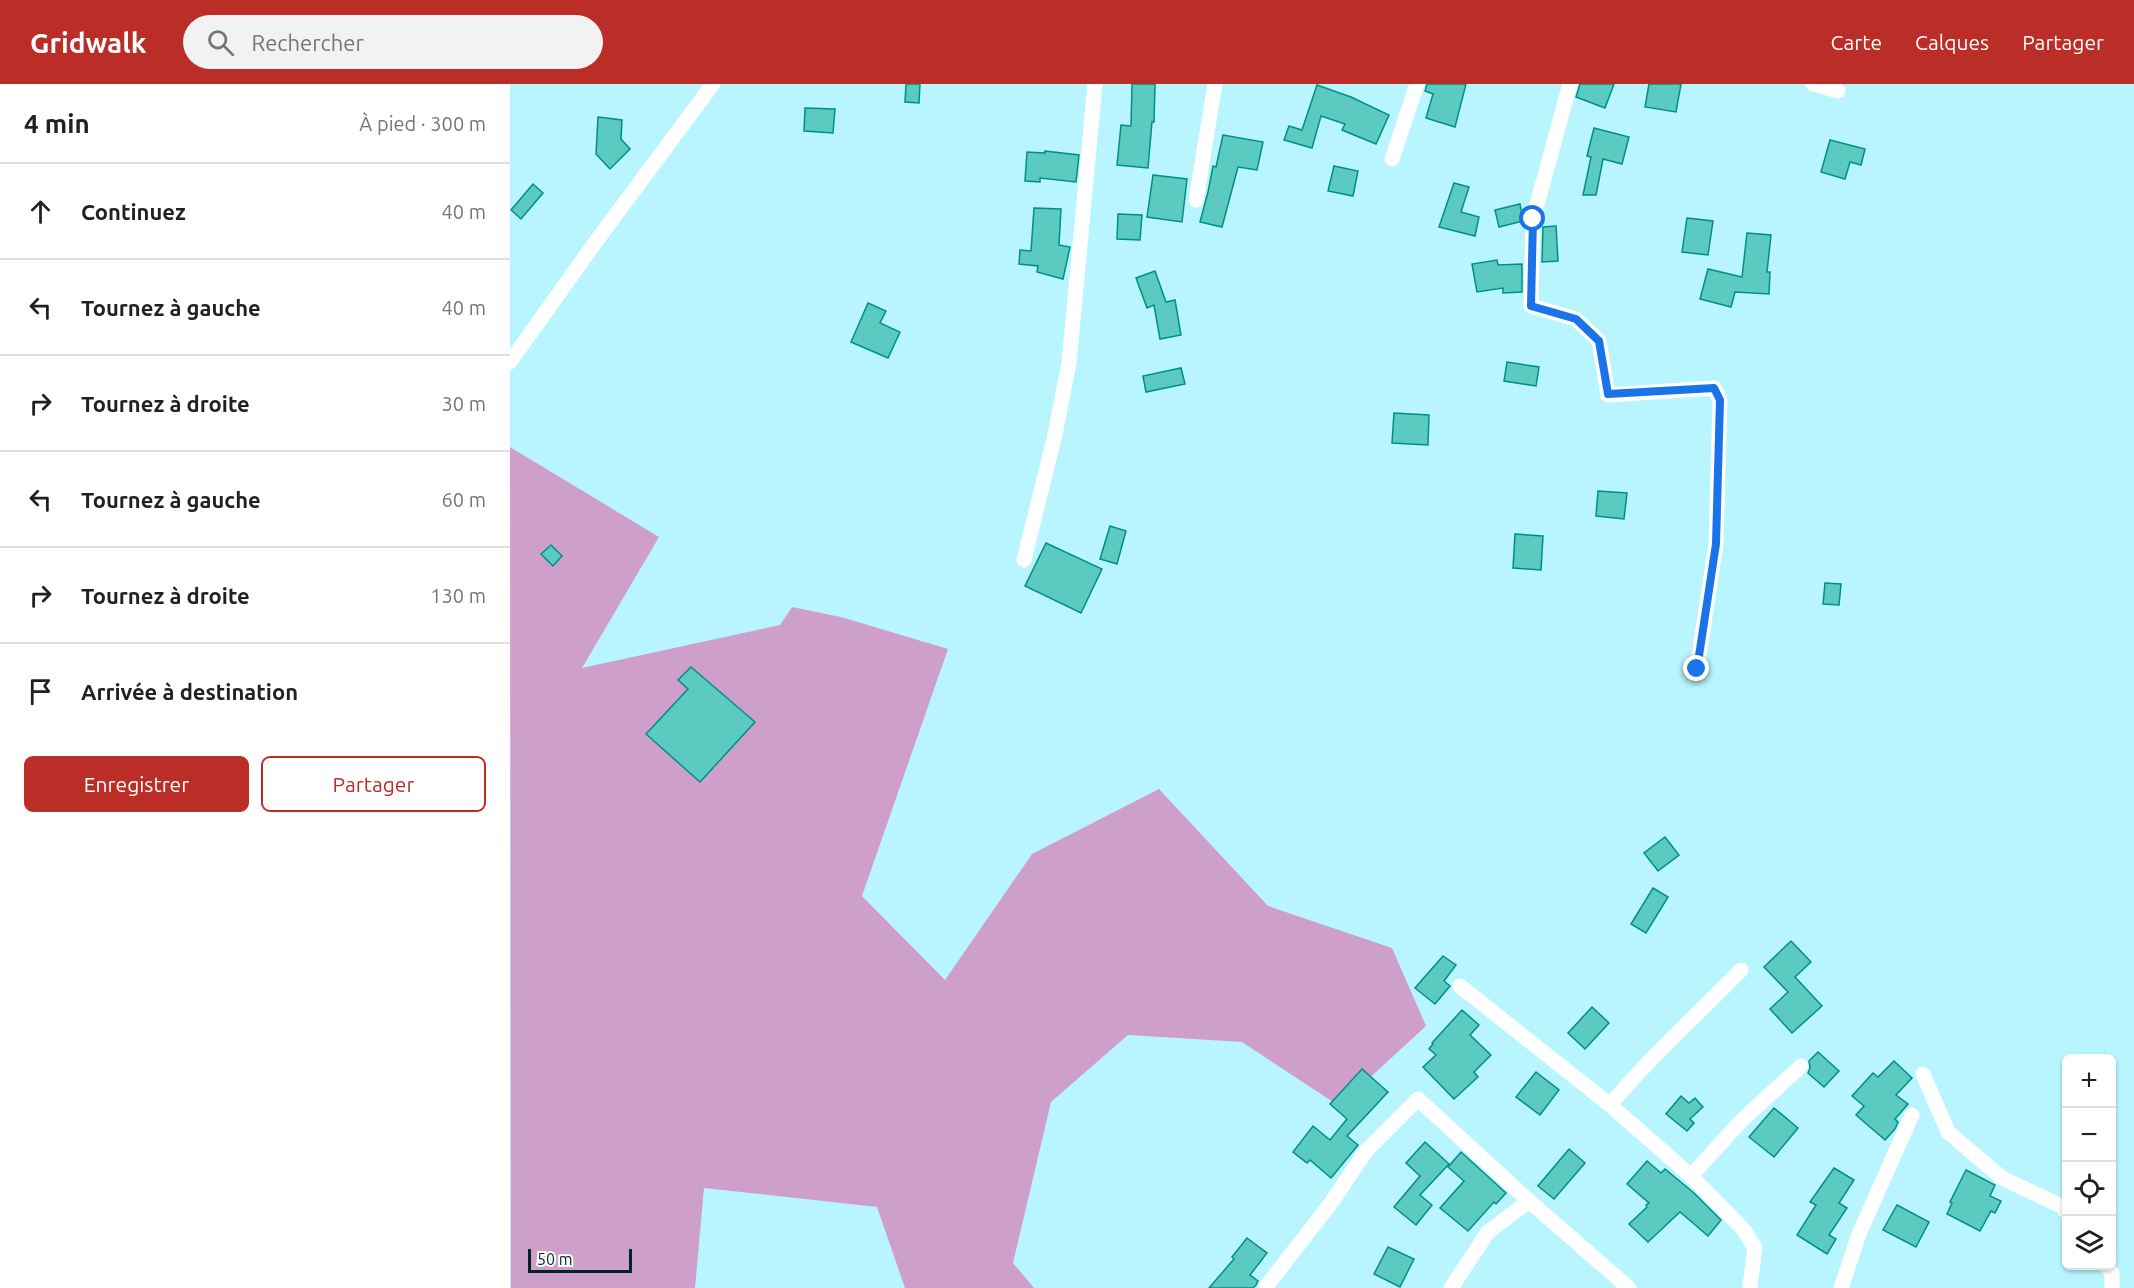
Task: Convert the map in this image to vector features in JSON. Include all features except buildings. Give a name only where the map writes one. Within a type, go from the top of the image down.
[{"type":"street","points":[[510,362],[713,84]]},
{"type":"street","points":[[1024,560],[1054,439],[1069,363],[1095,84]]},
{"type":"street","points":[[1196,200],[1215,84]]},
{"type":"street","points":[[1392,159],[1417,84]]},
{"type":"street","points":[[1570,84],[1533,219],[1531,306],[1576,319],[1599,341],[1608,394],[1714,388],[1720,400],[1716,544],[1697,669]]},
{"type":"street","points":[[1813,84],[1838,92]]},
{"type":"street","points":[[1610,1105],[1637,1073],[1741,970]]},
{"type":"street","points":[[1460,986],[1610,1105],[1691,1176],[1744,1230],[1755,1248],[1751,1287]]},
{"type":"street","points":[[1691,1176],[1743,1120],[1801,1066]]},
{"type":"street","points":[[1923,1074],[1948,1132],[2002,1178],[2062,1207]]},
{"type":"street","points":[[1265,1288],[1331,1203],[1366,1151],[1418,1099],[1529,1201],[1629,1288]]},
{"type":"street","points":[[1841,1288],[1859,1234],[1912,1115]]},
{"type":"street","points":[[1451,1288],[1488,1232],[1529,1201]]},
{"type":"street","points":[[2109,1270],[2112,1274],[2112,1288]]},
{"type":"shaded area","points":[[510,447],[659,537],[582,668],[780,625],[792,607],[841,617],[948,649],[862,896],[945,980],[1032,854],[1159,789],[1268,906],[1392,948],[1426,1026],[1339,1106],[1242,1042],[1128,1035],[1051,1102],[1013,1263],[1034,1288],[905,1288],[877,1207],[704,1188],[695,1288],[511,1288]]},
{"type":"route","points":[[1533,219],[1531,306],[1576,319],[1599,341],[1608,394],[1714,388],[1720,400],[1716,544],[1697,669]]}]
